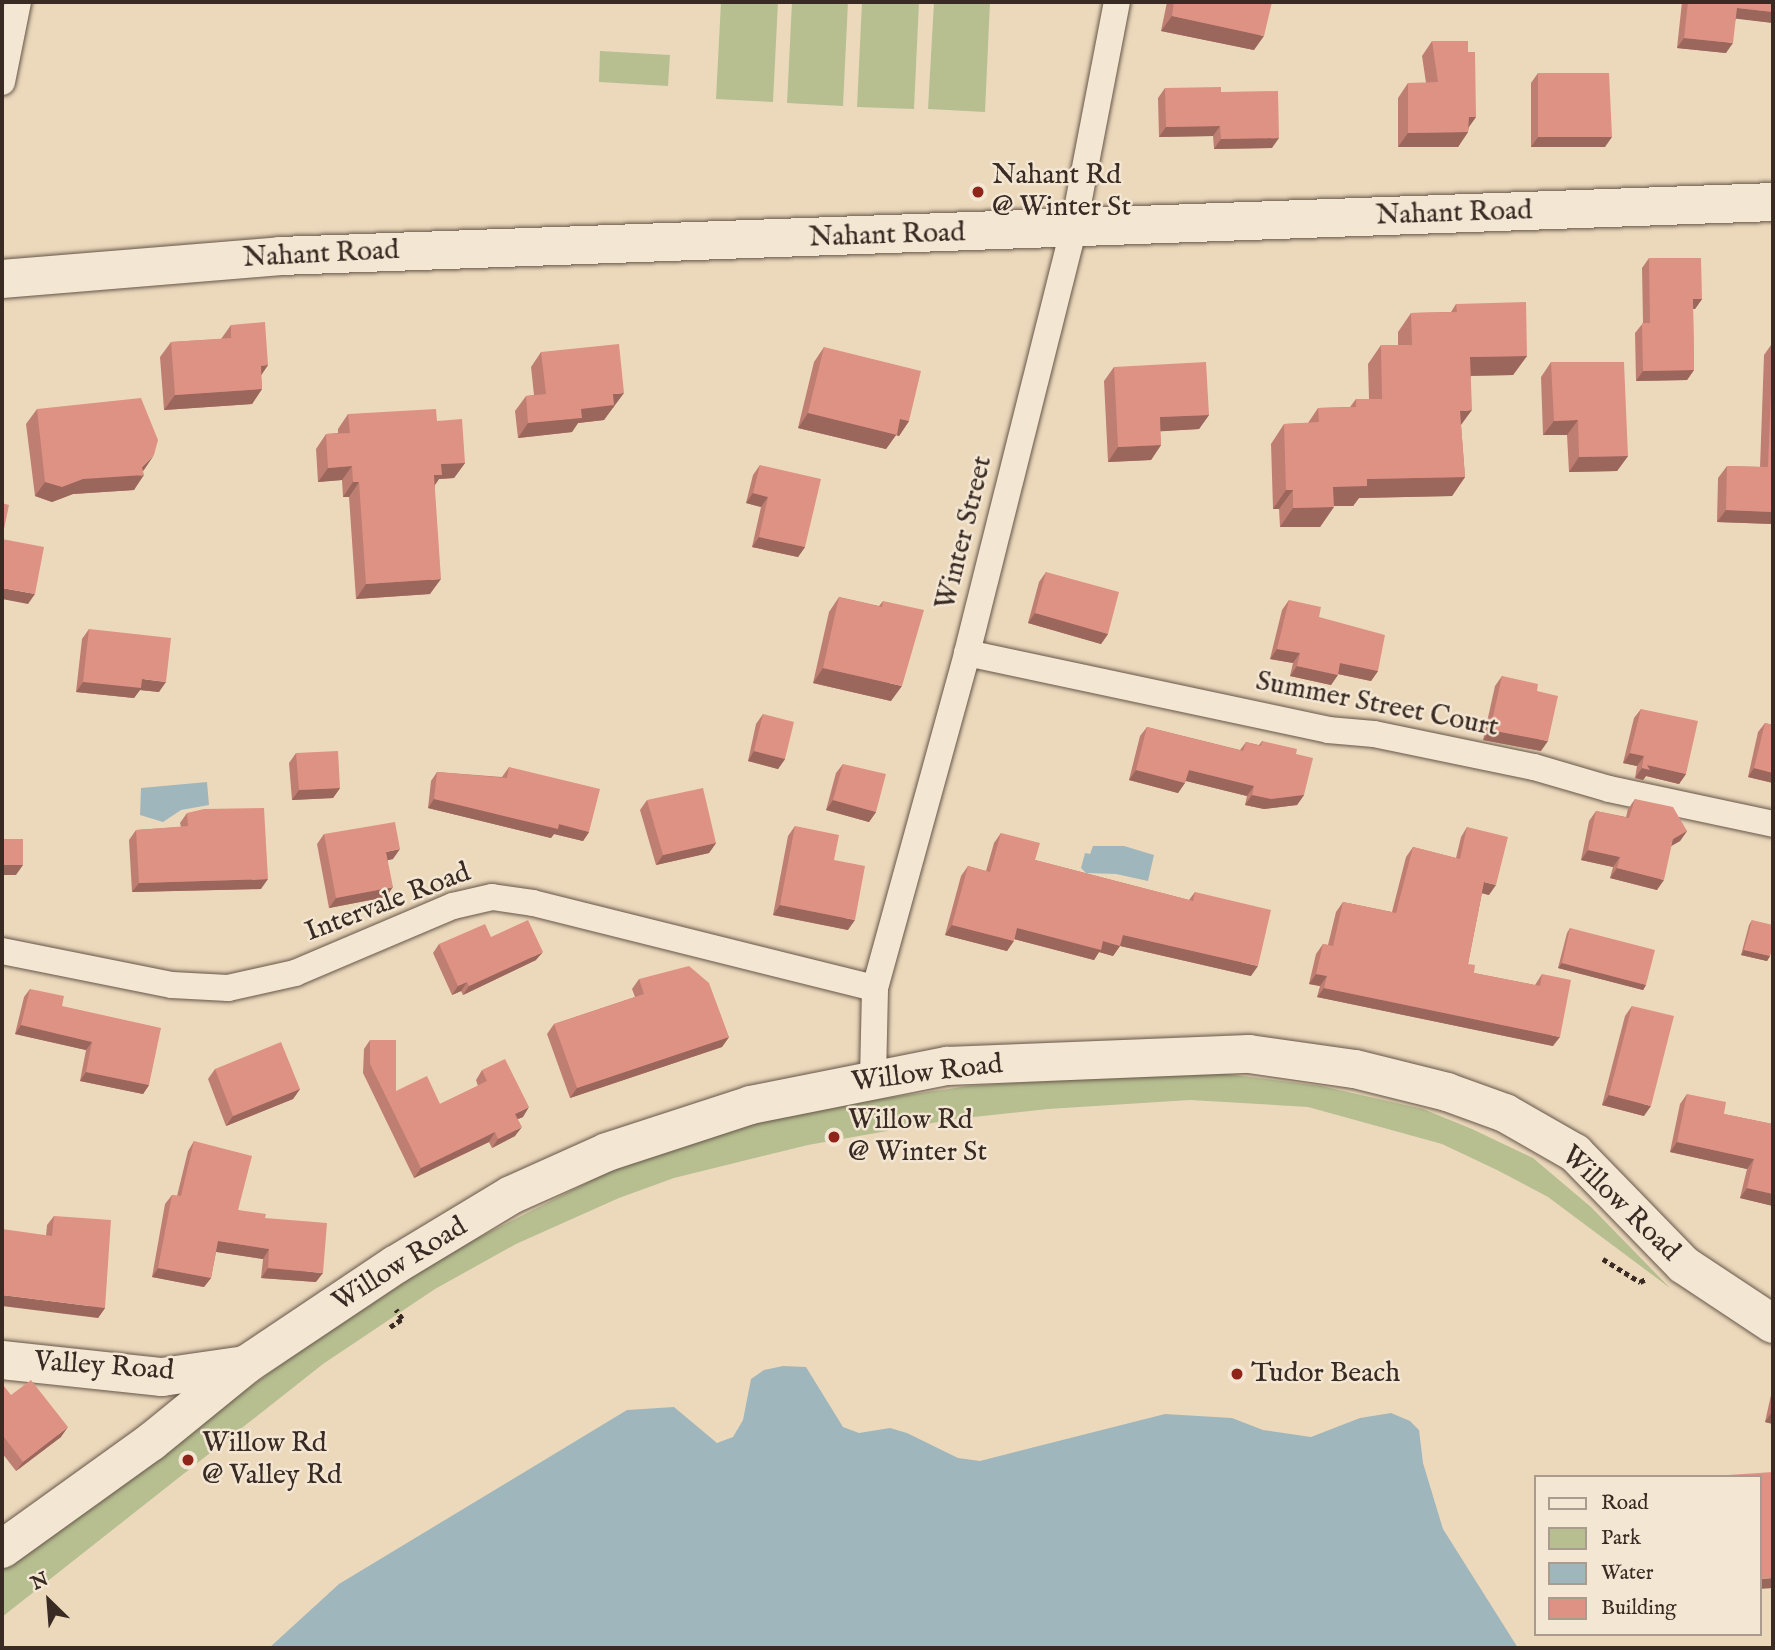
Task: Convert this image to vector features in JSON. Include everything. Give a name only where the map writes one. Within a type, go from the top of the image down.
[{"type":"main road","name":"Nahant Road","points":[[2,279],[307,255],[1073,230],[1773,202]]},
{"type":"main road","name":"Willow Road","points":[[2,1549],[151,1442],[247,1364],[394,1265],[511,1195],[607,1152],[738,1109],[873,1078],[961,1065],[1249,1054],[1355,1069],[1447,1092],[1505,1113],[1575,1153],[1684,1265],[1773,1324]]},
{"type":"main road","name":"Valley Road","points":[[2,1360],[162,1377],[247,1364]]},
{"type":"street","points":[[2,82],[18,2]]},
{"type":"street","name":"Winter Street","points":[[873,1078],[875,988],[967,653],[1073,230],[1117,2]]},
{"type":"street","name":"Summer Street Court","points":[[967,653],[1328,730],[1374,734],[1534,767],[1609,789],[1773,824]]},
{"type":"street","name":"Intervale Road","points":[[2,951],[172,985],[228,988],[295,973],[453,906],[492,897],[533,902],[875,988]]},
{"type":"path","points":[[1603,1259],[1640,1282],[1656,1273]]},
{"type":"path","points":[[390,1327],[402,1319],[396,1310]]},
{"type":"green space","points":[[721,2],[778,2],[773,102],[716,99]]},
{"type":"green space","points":[[792,2],[848,2],[843,106],[787,103]]},
{"type":"green space","points":[[862,2],[919,2],[914,109],[857,107]]},
{"type":"green space","points":[[934,2],[990,2],[985,112],[928,109]]},
{"type":"green space","points":[[600,51],[670,55],[668,86],[599,82]]},
{"type":"green space","points":[[1202,1071],[1321,1086],[1423,1109],[1472,1129],[1533,1158],[1591,1207],[1670,1288],[1548,1197],[1497,1170],[1442,1144],[1308,1107],[1190,1100],[1048,1109],[955,1119],[808,1145],[674,1178],[619,1198],[516,1244],[435,1289],[323,1364],[2,1617],[2,1569],[141,1466],[312,1342],[454,1250],[614,1169],[727,1130],[825,1107],[969,1086]]},
{"type":"water","points":[[207,782],[209,805],[181,810],[163,822],[140,815],[141,788]]},
{"type":"water","points":[[1093,846],[1124,846],[1154,855],[1148,881],[1116,874],[1086,873],[1081,868],[1085,853],[1090,854]]},
{"type":"water","points":[[783,1366],[806,1367],[843,1427],[859,1433],[890,1428],[907,1433],[958,1458],[980,1461],[1165,1414],[1232,1418],[1263,1430],[1311,1437],[1360,1418],[1391,1413],[1410,1421],[1419,1430],[1423,1463],[1443,1529],[1518,1648],[269,1648],[339,1584],[627,1410],[674,1407],[717,1443],[733,1437],[743,1420],[751,1379],[764,1370]]},
{"type":"building","points":[[1174,2],[1272,2],[1264,36],[1172,16]]},
{"type":"building","points":[[1688,2],[1773,2],[1773,12],[1737,8],[1733,43],[1684,38]]},
{"type":"building","points":[[1432,41],[1468,41],[1468,52],[1475,52],[1476,117],[1469,117],[1468,132],[1408,133],[1408,83],[1438,82]]},
{"type":"building","points":[[1538,73],[1609,73],[1612,137],[1538,137]]},
{"type":"building","points":[[1221,87],[1221,92],[1278,91],[1279,138],[1221,139],[1220,126],[1166,127],[1165,88]]},
{"type":"building","points":[[1649,258],[1701,258],[1702,299],[1693,299],[1694,370],[1643,371],[1642,323],[1650,323]]},
{"type":"building","points":[[1526,302],[1527,356],[1470,357],[1472,410],[1460,411],[1465,477],[1367,479],[1367,486],[1333,487],[1334,507],[1293,508],[1293,490],[1286,490],[1284,424],[1319,422],[1318,408],[1356,407],[1356,399],[1382,399],[1381,345],[1412,345],[1411,313],[1457,312],[1456,304]]},
{"type":"building","points":[[265,322],[268,365],[261,366],[262,389],[175,395],[171,342],[231,338],[231,325]]},
{"type":"building","points":[[1773,342],[1773,512],[1726,510],[1727,466],[1768,467]]},
{"type":"building","points":[[619,344],[624,393],[613,394],[614,405],[581,409],[582,418],[528,423],[526,396],[546,394],[541,352]]},
{"type":"building","points":[[824,347],[921,371],[909,421],[900,419],[897,435],[808,413]]},
{"type":"building","points":[[1206,362],[1209,415],[1160,417],[1161,445],[1118,447],[1114,367]]},
{"type":"building","points":[[1551,362],[1624,362],[1628,456],[1579,457],[1578,420],[1554,421]]},
{"type":"building","points":[[141,398],[158,440],[154,455],[142,467],[144,475],[83,479],[62,487],[45,482],[37,409]]},
{"type":"building","points":[[436,409],[437,421],[462,419],[465,463],[441,464],[442,475],[434,475],[441,579],[366,584],[359,482],[353,482],[352,466],[328,468],[326,434],[350,433],[348,414]]},
{"type":"building","points":[[760,465],[821,479],[805,547],[759,537],[768,497],[753,493]]},
{"type":"building","points":[[2,503],[9,505],[2,539]]},
{"type":"building","points":[[2,539],[44,547],[35,594],[2,588]]},
{"type":"building","points":[[1046,572],[1119,592],[1108,634],[1035,613]]},
{"type":"building","points":[[839,597],[882,607],[883,601],[924,610],[902,686],[823,668]]},
{"type":"building","points":[[1289,600],[1321,607],[1319,617],[1385,635],[1378,671],[1340,663],[1338,675],[1297,666],[1300,653],[1277,649]]},
{"type":"building","points":[[89,629],[171,638],[166,682],[142,679],[141,688],[83,682]]},
{"type":"building","points":[[1502,676],[1538,684],[1537,691],[1558,696],[1548,741],[1490,730]]},
{"type":"building","points":[[1641,709],[1698,721],[1686,774],[1647,765],[1650,770],[1642,768],[1644,756],[1630,753]]},
{"type":"building","points":[[763,714],[794,722],[785,759],[754,751]]},
{"type":"building","points":[[1765,723],[1773,725],[1773,773],[1754,768]]},
{"type":"building","points":[[1147,727],[1243,751],[1246,742],[1261,746],[1262,741],[1297,749],[1296,754],[1313,758],[1304,795],[1271,799],[1252,795],[1254,786],[1189,770],[1185,783],[1136,770]]},
{"type":"building","points":[[338,751],[340,788],[299,790],[296,753]]},
{"type":"building","points":[[843,764],[886,774],[876,812],[833,800]]},
{"type":"building","points":[[509,767],[600,789],[589,832],[559,824],[558,829],[434,799],[437,772],[507,778]]},
{"type":"building","points":[[703,788],[716,843],[663,855],[647,800]]},
{"type":"building","points":[[1635,799],[1673,807],[1687,831],[1673,839],[1664,880],[1617,868],[1620,857],[1588,850],[1596,811],[1629,818]]},
{"type":"building","points":[[264,808],[268,879],[139,883],[136,830],[188,826],[187,813],[204,809]]},
{"type":"building","points":[[395,822],[400,849],[386,852],[393,887],[336,898],[324,834]]},
{"type":"building","points":[[795,826],[839,835],[834,860],[865,866],[855,920],[780,905]]},
{"type":"building","points":[[1467,827],[1508,837],[1496,885],[1484,882],[1468,964],[1475,965],[1474,973],[1540,986],[1542,974],[1571,980],[1560,1037],[1324,988],[1327,976],[1316,974],[1323,944],[1333,946],[1343,902],[1396,913],[1413,847],[1460,859]]},
{"type":"building","points":[[1001,833],[1040,843],[1035,860],[1193,901],[1195,892],[1271,910],[1258,966],[1123,935],[1120,946],[1103,941],[1101,950],[1017,928],[1014,941],[952,925],[968,866],[990,872]]},
{"type":"building","points":[[2,839],[23,839],[23,865],[2,865]]},
{"type":"building","points":[[528,920],[543,952],[469,986],[467,982],[458,986],[439,944],[485,924],[491,937]]},
{"type":"building","points":[[1752,920],[1773,925],[1770,956],[1744,950]]},
{"type":"building","points":[[1570,928],[1655,950],[1646,985],[1562,963]]},
{"type":"building","points":[[689,966],[709,983],[729,1037],[577,1088],[554,1024],[644,994],[639,979]]},
{"type":"building","points":[[30,989],[64,996],[62,1006],[161,1028],[149,1085],[86,1072],[92,1042],[21,1025]]},
{"type":"building","points":[[1632,1006],[1674,1016],[1651,1106],[1609,1095]]},
{"type":"building","points":[[370,1040],[396,1040],[396,1091],[427,1076],[440,1104],[487,1081],[482,1070],[505,1059],[529,1107],[515,1114],[522,1127],[498,1139],[495,1132],[421,1168],[370,1064]]},
{"type":"building","points":[[281,1042],[300,1089],[233,1116],[215,1069]]},
{"type":"building","points":[[1687,1094],[1726,1102],[1724,1114],[1773,1124],[1773,1194],[1747,1188],[1754,1159],[1677,1142]]},
{"type":"building","points":[[194,1141],[252,1156],[238,1210],[266,1214],[265,1218],[327,1223],[323,1273],[268,1268],[269,1249],[218,1241],[211,1278],[158,1268],[172,1195],[181,1196]]},
{"type":"building","points":[[54,1216],[111,1220],[105,1308],[2,1295],[2,1229],[52,1236]]},
{"type":"building","points":[[31,1380],[68,1427],[23,1462],[4,1437],[2,1439],[2,1388],[4,1386],[11,1395]]},
{"type":"building","points":[[1773,1472],[1773,1578],[1761,1579],[1761,1475],[1728,1475]]},
{"type":"place","name":"Nahant Rd @ Winter St","points":[[978,192]]},
{"type":"place","name":"Willow Rd @ Winter St","points":[[834,1137]]},
{"type":"place","name":"Tudor Beach","points":[[1237,1374]]},
{"type":"place","name":"Willow Rd @ Valley Rd","points":[[188,1460]]}]
